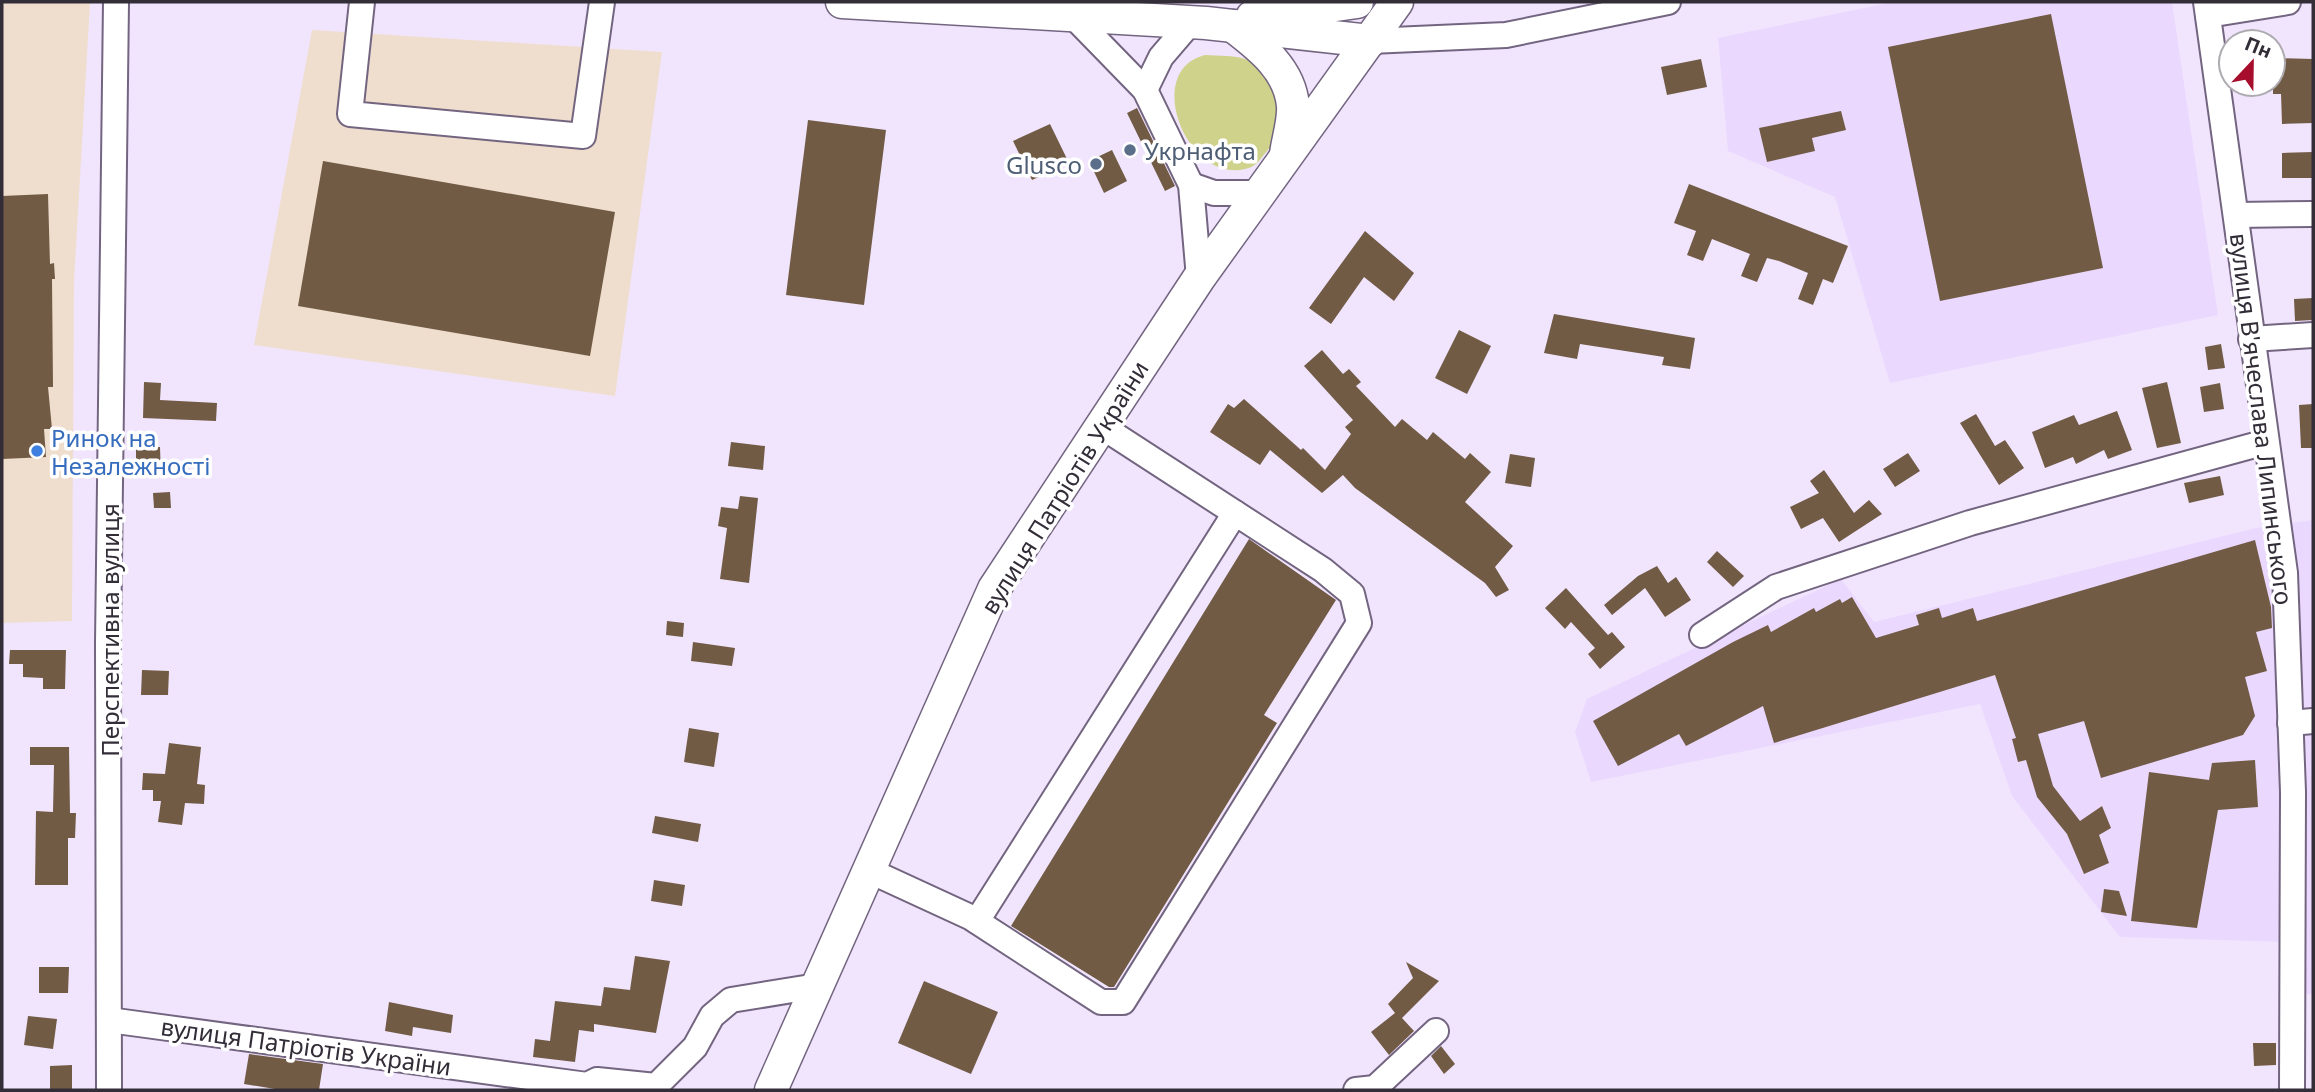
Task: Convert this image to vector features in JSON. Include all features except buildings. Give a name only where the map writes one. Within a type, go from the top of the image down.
[{"type":"main road","points":[[842,2],[932,4],[1210,24],[1370,41]]},
{"type":"main road","points":[[1210,24],[1357,2]]},
{"type":"main road","name":"вулиця Патріотів України","points":[[771,1090],[994,589],[1199,278],[1397,2]]},
{"type":"main road","points":[[1210,24],[1264,50],[1286,81],[1293,106],[1285,159]]},
{"type":"street","name":"Перспективна вулиця","points":[[109,1090],[108,644],[116,2]]},
{"type":"street","points":[[362,2],[350,114],[583,136],[602,2]]},
{"type":"street","points":[[1370,41],[1506,35],[1668,2]]},
{"type":"street","points":[[2207,9],[2288,2]]},
{"type":"street","name":"вулиця В'ячеслава Липинського","points":[[2207,9],[2285,573],[2302,722],[2303,975],[2292,1090]]},
{"type":"street","points":[[1072,15],[1145,90],[1191,185],[1199,278]]},
{"type":"street","points":[[1145,90],[1161,57],[1210,24]]},
{"type":"street","points":[[1191,185],[1214,193],[1260,193]]},
{"type":"street","points":[[2236,215],[2313,214]]},
{"type":"street","points":[[2251,339],[2313,335]]},
{"type":"street","points":[[868,870],[977,921],[1101,1002],[1122,1002],[1359,623],[1352,594],[1323,569],[1101,426]]},
{"type":"street","points":[[1702,635],[1776,587],[1970,523],[2266,443]]},
{"type":"street","points":[[977,921],[1235,513]]},
{"type":"street","name":"вулиця Патріотів України","points":[[109,1020],[575,1086],[597,1080],[656,1086],[695,1047],[712,1016],[731,1000],[817,986]]},
{"type":"street","points":[[1356,1090],[1375,1088],[1436,1031]]},
{"type":"shaded area","name":"Ринок на Незалежності","points":[[2,2],[90,3],[74,282],[72,621],[2,623]]},
{"type":"shaded area","points":[[1893,2],[2172,2],[2218,315],[1890,383],[1835,197],[1728,151],[1718,38]]},
{"type":"shaded area","points":[[312,30],[662,52],[615,396],[254,345]]},
{"type":"shaded area","points":[[2313,520],[2313,994],[2292,994],[2292,942],[2120,937],[2012,796],[1980,704],[1591,782],[1575,732],[1587,699],[1841,579],[1874,622],[2256,528]]},
{"type":"green space","points":[[1205,55],[1233,56],[1248,60],[1263,72],[1274,93],[1280,116],[1278,135],[1255,165],[1240,170],[1220,168],[1202,157],[1188,141],[1179,121],[1175,100],[1177,80],[1187,65]]},
{"type":"place","name":"Укрнафта","points":[[1130,150]]},
{"type":"place","name":"Glusco","points":[[1096,164]]},
{"type":"place","name":"Ринок на Незалежності","points":[[37,451]]}]
